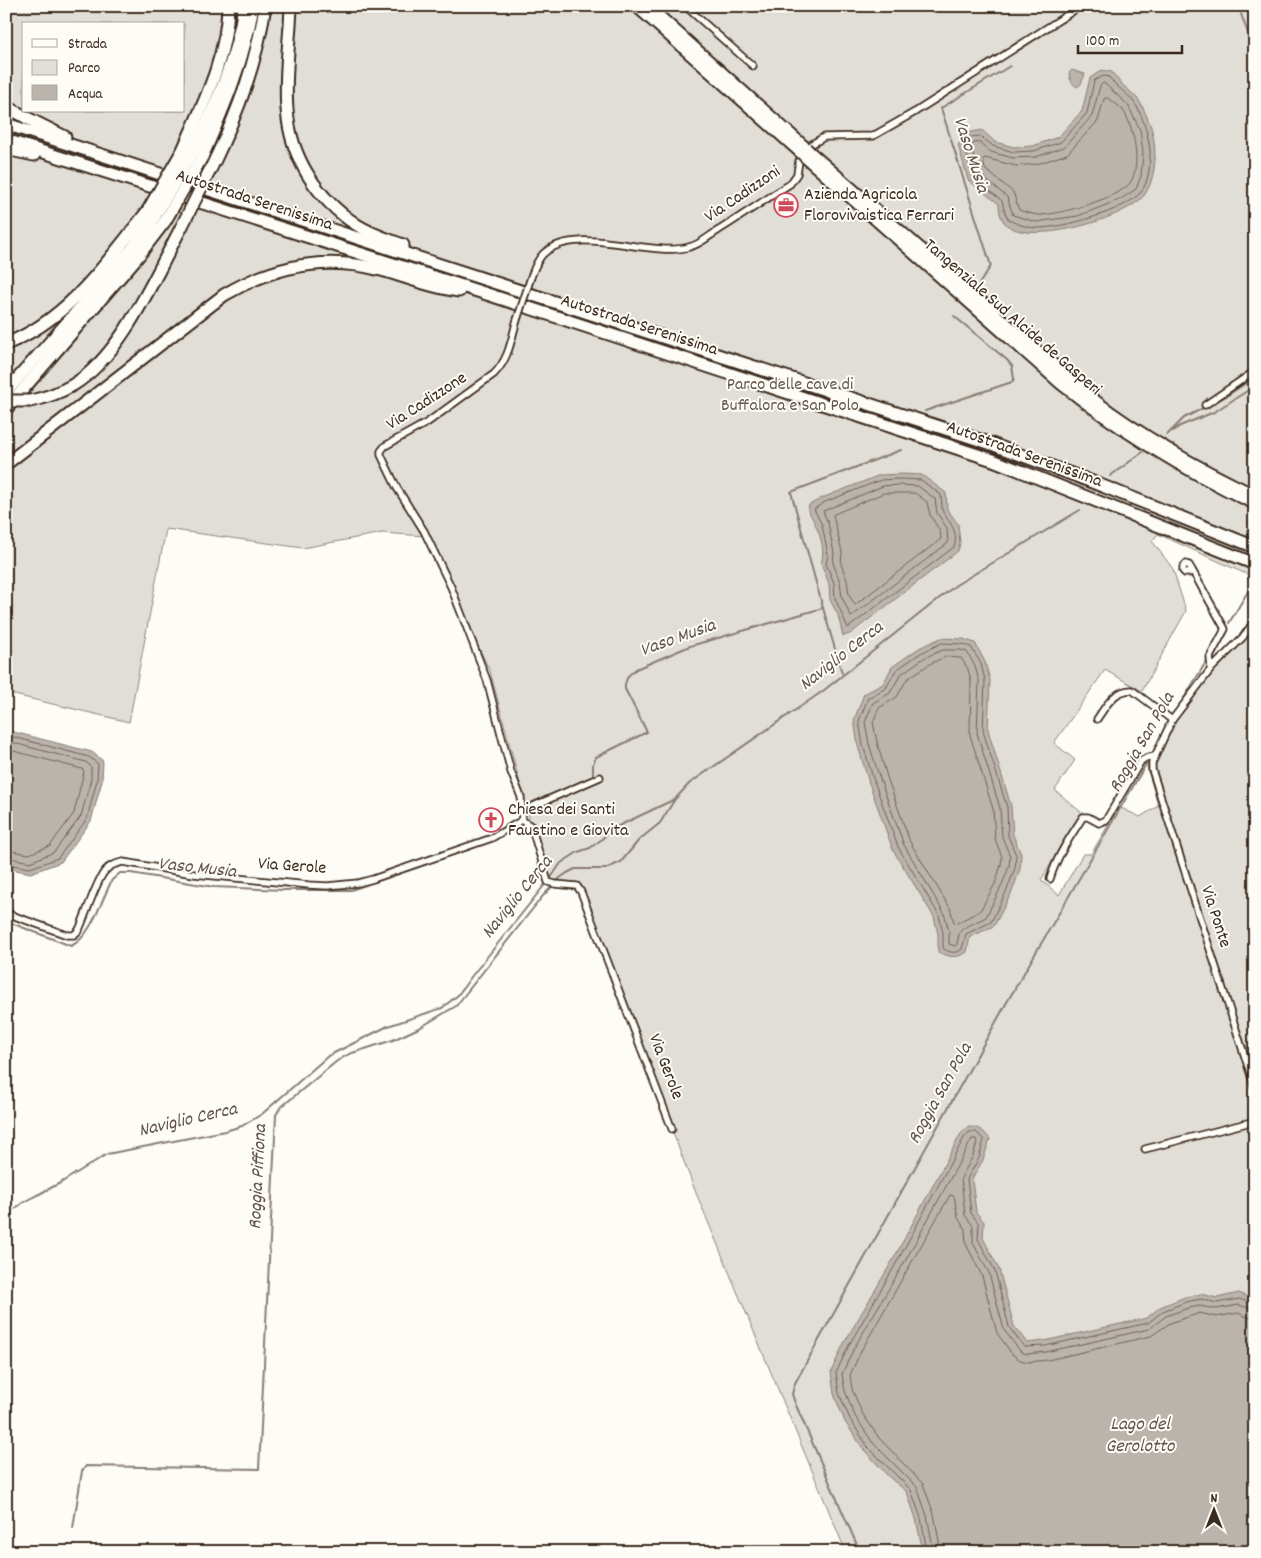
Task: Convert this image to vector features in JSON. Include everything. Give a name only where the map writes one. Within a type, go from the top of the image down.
[{"type":"highway","points":[[192,154],[225,38],[228,6]]},
{"type":"highway","points":[[6,409],[139,255],[156,216],[192,154],[211,116],[237,44],[244,6]]},
{"type":"highway","points":[[6,392],[132,249],[156,216],[235,79],[245,47],[252,6]]},
{"type":"highway","points":[[6,401],[30,401],[48,397],[75,384],[111,350],[132,318],[181,228],[232,125],[257,53],[265,6]]},
{"type":"highway","points":[[291,6],[286,85],[287,110],[293,141],[310,181],[320,194],[358,226],[376,235],[461,266],[494,282]]},
{"type":"highway","name":"Tangenziale Sud Alcide de Gasperi","points":[[636,6],[1093,399],[1164,447],[1255,495]]},
{"type":"highway","name":"Tangenziale Sud Alcide de Gasperi","points":[[648,6],[806,153],[1060,383],[1089,407],[1161,454],[1255,504]]},
{"type":"highway","points":[[6,106],[90,151]]},
{"type":"highway","name":"Autostrada Serenissima","points":[[6,124],[989,444],[1255,547]]},
{"type":"highway","name":"Autostrada Serenissima","points":[[6,140],[490,295],[993,460],[1255,564]]},
{"type":"highway","points":[[6,149],[70,160]]},
{"type":"highway","points":[[6,344],[38,329],[58,314],[156,216]]},
{"type":"highway","points":[[6,464],[224,295],[244,283],[263,275],[301,266],[348,264],[379,270],[436,287],[490,295]]},
{"type":"street","points":[[685,6],[753,66]]},
{"type":"street","name":"Via Cadizzoni","points":[[516,323],[535,265],[542,254],[556,246],[578,242],[606,242],[670,249],[692,247],[790,184],[797,174],[799,161],[812,144],[824,137],[873,136],[915,112],[1081,6]]},
{"type":"street","name":"Via Cadizzone","points":[[516,323],[507,355],[502,365],[494,374],[428,422],[386,446],[381,451],[382,460],[424,532],[451,587],[487,680],[511,772],[520,797],[522,811]]},
{"type":"street","points":[[1205,405],[1255,371]]},
{"type":"street","name":"Via Ponte","points":[[1192,570],[1225,629],[1210,657],[1211,669]]},
{"type":"street","name":"Via Ponte","points":[[1255,620],[1243,637],[1211,669],[1172,720],[1152,763],[1152,770],[1255,1088]]},
{"type":"street","points":[[1097,720],[1113,696],[1124,690],[1132,690],[1172,720]]},
{"type":"street","points":[[1050,879],[1066,842],[1083,816],[1099,823],[1106,820],[1141,762],[1146,758],[1156,756]]},
{"type":"street","points":[[522,820],[522,811],[600,777]]},
{"type":"street","name":"Via Gerole","points":[[6,913],[68,935],[74,935],[79,930],[99,880],[104,872],[113,864],[123,862],[194,874],[309,885],[327,886],[358,883],[492,838],[522,820],[531,826],[548,882],[576,886],[581,892],[672,1129]]},
{"type":"street","points":[[1145,1149],[1255,1121]]},
{"type":"green space","name":"Parco delle cave di Buffalora e San Polo","points":[[6,6],[1255,6],[1255,578],[1158,534],[1152,541],[1173,569],[1186,611],[1142,691],[1105,670],[1054,743],[1075,760],[1055,790],[1082,813],[1041,880],[1059,895],[1083,854],[1091,854],[1119,807],[1140,817],[1158,806],[1147,766],[1169,721],[1216,660],[1241,637],[1255,610],[1255,1552],[846,1552],[696,1193],[608,963],[575,885],[551,884],[545,877],[490,671],[425,536],[382,533],[303,548],[166,529],[129,722],[6,693]]},
{"type":"water","points":[[1072,70],[1085,74],[1081,84],[1077,87],[1070,77],[1069,73]]},
{"type":"water","points":[[1102,70],[1112,72],[1143,107],[1151,127],[1155,153],[1154,170],[1149,187],[1145,194],[1135,203],[1099,221],[1053,231],[1032,232],[1015,230],[1004,222],[999,204],[968,180],[958,145],[967,133],[982,130],[995,142],[1014,147],[1033,146],[1058,137],[1082,111],[1090,78]]},
{"type":"water","points":[[880,475],[922,475],[946,493],[947,509],[958,524],[960,543],[958,551],[850,634],[843,636],[838,615],[830,600],[829,584],[821,563],[822,543],[808,510],[809,505]]},
{"type":"water","points":[[941,638],[963,639],[975,643],[985,662],[990,680],[988,730],[1011,806],[1013,835],[1021,854],[1020,869],[1012,892],[994,926],[970,937],[967,952],[956,956],[949,956],[938,952],[938,934],[934,917],[893,850],[869,783],[858,746],[854,720],[864,694],[883,684],[892,667],[919,648]]},
{"type":"water","points":[[6,730],[92,752],[103,761],[102,781],[91,821],[61,862],[31,873],[6,868]]},
{"type":"water","name":"Lago del Gerolotto","points":[[967,1127],[980,1130],[990,1139],[983,1160],[972,1179],[976,1212],[984,1222],[983,1238],[999,1269],[1014,1326],[1027,1343],[1044,1341],[1147,1318],[1160,1307],[1185,1297],[1201,1294],[1217,1298],[1239,1293],[1255,1300],[1255,1552],[923,1552],[916,1519],[907,1492],[889,1477],[864,1450],[845,1422],[834,1394],[831,1372],[844,1343],[894,1258],[960,1135]]},
{"type":"waterway","points":[[1238,6],[1255,52]]},
{"type":"waterway","name":"Vaso Musia","points":[[979,284],[991,266],[941,108],[1010,66]]},
{"type":"waterway","name":"Vaso Musia","points":[[925,411],[1012,382],[1014,379],[1012,366],[1007,360],[954,316]]},
{"type":"waterway","name":"Naviglio Cerca","points":[[1167,435],[1184,418],[1228,395],[1255,377]]},
{"type":"waterway","points":[[1173,431],[1180,426],[1214,412],[1255,386]]},
{"type":"waterway","name":"Vaso Musia","points":[[593,777],[593,764],[596,757],[647,732],[625,689],[628,676],[636,669],[690,646],[823,608],[791,492],[901,450]]},
{"type":"waterway","name":"Naviglio Cerca","points":[[1110,476],[1143,452]]},
{"type":"waterway","name":"Naviglio Cerca","points":[[550,879],[561,863],[578,852],[590,848],[610,830],[675,799],[690,783],[823,691],[956,585],[1080,510]]},
{"type":"waterway","name":"Roggia San Pola","points":[[1229,623],[1253,583]]},
{"type":"waterway","name":"Vaso Musia","points":[[823,608],[842,673]]},
{"type":"waterway","name":"Roggia San Pola","points":[[1180,705],[1206,662]]},
{"type":"waterway","name":"Roggia San Pola","points":[[1151,755],[1159,742]]},
{"type":"waterway","name":"Roggia San Pola","points":[[860,1552],[795,1403],[792,1394],[795,1383],[1007,1002],[1149,759]]},
{"type":"waterway","name":"Vaso Musia","points":[[533,802],[575,785]]},
{"type":"waterway","name":"Roggia Piffiona","points":[[73,1528],[82,1471],[86,1466],[259,1469],[276,1115],[280,1108],[337,1061],[349,1054],[393,1040],[421,1027],[456,1006],[542,897],[560,878],[575,869],[605,869],[621,862],[639,840],[660,823],[675,799]]},
{"type":"waterway","name":"Vaso Musia","points":[[6,921],[71,946],[84,935],[95,917],[112,880],[120,873],[131,873],[214,887],[351,890],[427,864]]},
{"type":"waterway","name":"Naviglio Cerca","points":[[6,1215],[24,1202],[62,1182],[107,1154],[242,1126],[262,1114],[328,1056],[388,1026],[442,1008],[458,995],[547,882]]},
{"type":"place","name":"Azienda Agricola Florovivaistica Ferrari","points":[[786,205]]},
{"type":"place","name":"Chiesa dei Santi Faustino e Giovita","points":[[491,820]]}]
